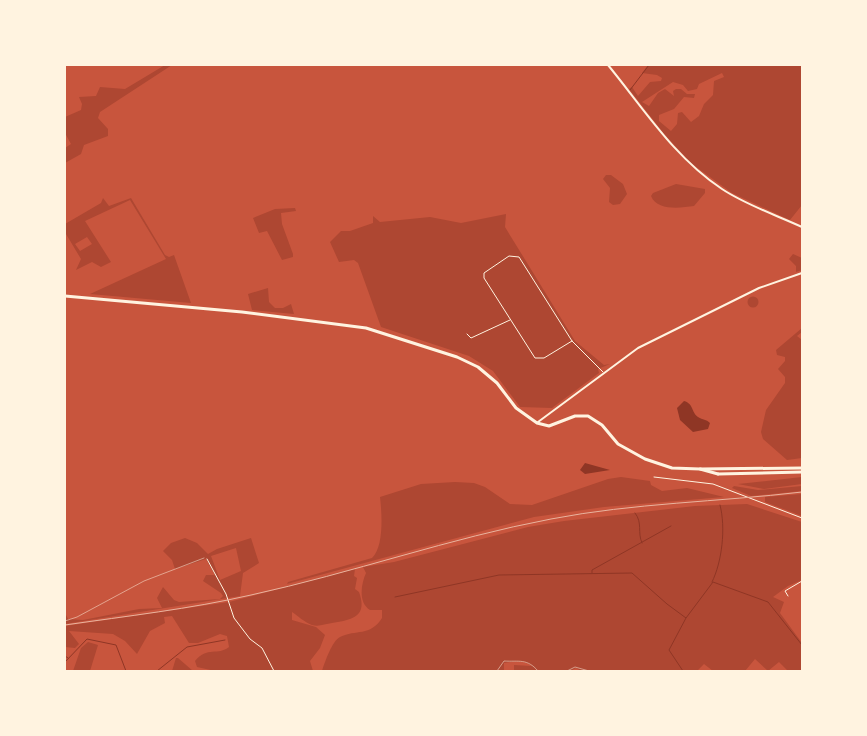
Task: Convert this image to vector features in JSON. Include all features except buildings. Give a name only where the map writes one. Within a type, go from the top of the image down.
[{"type":"highway","points":[[65,296],[242,312],[366,328],[457,357],[478,367],[498,382],[520,412],[537,423],[549,426],[576,416],[588,416],[602,425],[618,444],[646,459],[672,468],[802,468]]},
{"type":"highway","points":[[700,469],[718,474],[802,472]]},
{"type":"street","points":[[608,65],[672,146],[691,165],[731,194],[802,227]]},
{"type":"street","points":[[572,341],[544,358],[538,359],[532,355],[483,274],[509,256],[515,255],[521,260],[572,341],[604,372]]},
{"type":"street","points":[[537,423],[604,372],[646,344],[759,288],[802,273]]},
{"type":"street","points":[[467,334],[472,338],[510,320]]},
{"type":"street","points":[[654,477],[707,483],[726,488],[802,518]]},
{"type":"street","points":[[207,559],[226,594],[234,618],[250,639],[263,650],[274,671]]},
{"type":"street","points":[[788,596],[785,591],[802,581]]},
{"type":"path","points":[[65,621],[144,581],[182,566],[207,559]]},
{"type":"path","points":[[497,671],[504,661],[523,660],[528,661],[538,671]]},
{"type":"path","points":[[567,671],[575,667],[589,671]]},
{"type":"shaded area","points":[[165,65],[172,65],[100,112],[98,118],[108,129],[108,136],[84,145],[81,154],[65,163],[65,148],[71,144],[65,133],[65,117],[81,110],[82,104],[79,97],[96,96],[100,87],[125,89]]},
{"type":"shaded area","points":[[648,65],[802,65],[802,205],[790,220],[732,193],[692,164],[665,135],[629,89],[632,87],[638,96],[650,82],[661,81],[662,78],[657,75],[642,73]],"holes":[[[722,73],[724,77],[714,81],[713,95],[704,104],[699,116],[691,122],[682,112],[678,113],[677,124],[671,131],[659,121],[659,115],[674,109],[684,97],[694,98],[695,94],[687,94],[681,89],[676,89],[673,91],[674,96],[665,89],[658,93],[649,106],[642,102],[673,82],[683,85],[688,91],[697,89],[699,84]]]},
{"type":"shaded area","points":[[606,175],[611,175],[623,184],[627,194],[620,204],[613,205],[609,202],[610,188],[603,179]]},
{"type":"shaded area","points":[[676,184],[705,189],[705,193],[694,206],[670,207],[654,201],[651,196],[653,193]]},
{"type":"shaded area","points":[[103,198],[109,206],[131,198],[165,255],[169,257],[174,255],[191,303],[90,294],[166,259],[130,200],[85,221],[111,262],[101,267],[92,262],[76,270],[81,259],[66,234],[65,224],[101,203]],"holes":[[[87,237],[92,244],[80,251],[75,244]]]},
{"type":"shaded area","points":[[295,208],[296,211],[281,213],[282,224],[293,254],[293,257],[282,260],[267,231],[259,233],[253,218],[275,209]]},
{"type":"shaded area","points":[[506,214],[505,227],[575,341],[604,365],[610,364],[598,369],[599,373],[552,408],[520,407],[493,371],[469,356],[381,327],[358,263],[354,260],[339,262],[330,242],[341,231],[350,231],[373,223],[373,216],[380,222],[430,217],[461,223]]},
{"type":"shaded area","points":[[793,254],[802,258],[802,270],[796,272],[796,266],[789,259]]},
{"type":"shaded area","points":[[268,288],[269,302],[275,308],[283,308],[291,304],[294,314],[252,310],[248,294]]},
{"type":"shaded area","points":[[753,296],[759,302],[753,308],[747,302]]},
{"type":"shaded area","points":[[802,328],[802,332],[797,336],[802,340],[802,458],[787,460],[763,439],[761,432],[766,410],[785,383],[785,377],[778,369],[785,361],[785,357],[777,355],[776,350]]},
{"type":"shaded area","points":[[684,401],[691,406],[698,417],[710,423],[708,429],[693,432],[680,420],[677,408]]},
{"type":"shaded area","points":[[585,463],[610,470],[585,474],[580,470]]},
{"type":"shaded area","points":[[621,477],[650,481],[651,485],[662,491],[687,488],[724,497],[604,507],[534,517],[287,584],[288,582],[372,558],[379,546],[382,521],[380,497],[421,484],[474,483],[485,487],[510,504],[532,505],[608,479]]},
{"type":"shaded area","points":[[802,477],[802,484],[764,489],[738,484]]},
{"type":"shaded area","points":[[734,486],[758,490],[802,486],[802,491],[751,496],[732,488]]},
{"type":"shaded area","points":[[802,494],[802,516],[765,502],[765,497]]},
{"type":"shaded area","points":[[747,504],[802,522],[802,580],[788,586],[773,597],[784,602],[780,613],[802,643],[802,671],[788,671],[779,662],[768,671],[755,659],[745,671],[713,671],[704,664],[697,671],[581,671],[576,668],[570,671],[514,671],[514,665],[532,666],[515,661],[504,663],[504,671],[322,671],[329,652],[337,639],[373,628],[382,618],[382,610],[370,610],[366,607],[362,598],[362,588],[366,573],[363,567],[394,562],[528,527],[564,521],[695,506]]},
{"type":"shaded area","points":[[185,538],[197,543],[208,554],[217,549],[251,538],[259,563],[243,573],[240,596],[65,624],[66,615],[68,619],[83,620],[139,609],[162,608],[157,598],[163,587],[174,600],[179,602],[220,599],[223,596],[221,593],[203,581],[206,575],[215,575],[206,559],[175,569],[172,560],[163,551],[171,543]],"holes":[[[236,548],[241,571],[220,580],[211,556]]]},
{"type":"shaded area","points":[[355,569],[354,576],[357,578],[355,589],[359,592],[361,600],[360,612],[356,616],[346,620],[315,626],[292,612],[292,620],[316,627],[325,635],[320,648],[310,661],[313,671],[215,671],[197,667],[195,661],[199,656],[208,652],[225,650],[229,647],[227,636],[220,634],[198,643],[189,643],[172,616],[164,617],[165,623],[150,631],[137,654],[125,641],[113,634],[69,631],[79,644],[75,648],[65,647],[65,626],[229,602]]},
{"type":"shaded area","points":[[88,642],[98,645],[90,671],[73,671],[81,648]]},
{"type":"shaded area","points":[[176,658],[178,658],[193,671],[172,671]]},
{"type":"waterway","points":[[630,90],[649,65]]},
{"type":"waterway","points":[[712,582],[721,555],[723,524],[720,505]]},
{"type":"waterway","points":[[635,513],[639,520],[642,543]]},
{"type":"waterway","points":[[592,573],[592,570],[671,526]]},
{"type":"waterway","points":[[395,597],[499,575],[632,573],[686,618],[713,582],[768,602],[802,645]]},
{"type":"waterway","points":[[683,671],[669,650],[686,618]]},
{"type":"waterway","points":[[65,662],[87,639],[116,645],[126,671]]},
{"type":"waterway","points":[[157,671],[187,647],[225,640]]},
{"type":"railway","points":[[65,625],[182,608],[251,595],[326,577],[476,536],[551,519],[613,509],[802,492]]}]
